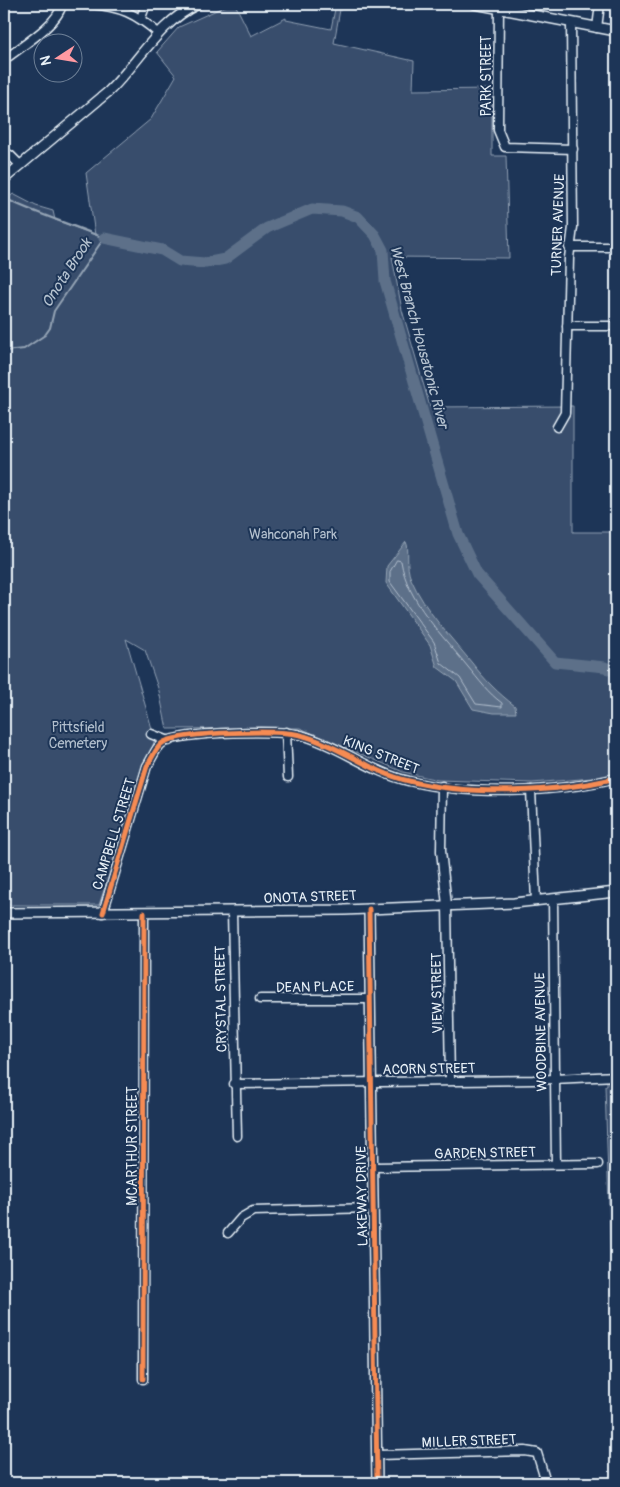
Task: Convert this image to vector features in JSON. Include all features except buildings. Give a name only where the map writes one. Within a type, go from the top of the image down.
[{"type":"street","points":[[4,60],[55,18],[61,12],[62,4]]},
{"type":"street","points":[[91,4],[114,6],[141,18],[158,32]]},
{"type":"street","points":[[141,18],[146,4]]},
{"type":"street","points":[[4,178],[123,77],[158,32],[182,12],[198,4]]},
{"type":"street","points":[[475,4],[499,6],[571,23],[616,31]]},
{"type":"street","points":[[597,28],[600,4]]},
{"type":"street","name":"PARK STREET","points":[[499,6],[498,130],[505,147],[573,149]]},
{"type":"street","name":"TURNER AVENUE","points":[[556,427],[565,413],[569,247],[573,228],[571,23]]},
{"type":"street","points":[[4,153],[10,155],[20,165]]},
{"type":"street","points":[[569,247],[616,247]]},
{"type":"street","points":[[567,326],[616,326]]},
{"type":"street","points":[[286,732],[288,778]]},
{"type":"street","name":"KING STREET","points":[[169,741],[184,737],[286,732],[305,736],[407,781],[442,786],[531,790],[598,783],[616,778]]},
{"type":"street","points":[[151,734],[169,741]]},
{"type":"street","name":"CAMPBELL STREET","points":[[103,913],[147,766],[158,748],[169,741]]},
{"type":"street","name":"VIEW STREET","points":[[442,786],[441,851],[447,905],[450,1080]]},
{"type":"street","points":[[531,790],[536,901]]},
{"type":"street","name":"ONOTA STREET","points":[[4,913],[232,912],[369,908],[553,900],[616,892]]},
{"type":"street","name":"WOODBINE AVENUE","points":[[553,900],[556,1164]]},
{"type":"street","name":"LAKEWAY DRIVE","points":[[369,908],[377,1483]]},
{"type":"street","name":"CRYSTAL STREET","points":[[232,912],[236,1136]]},
{"type":"street","name":"MCARTHUR STREET","points":[[142,1379],[144,913]]},
{"type":"street","name":"DEAN PLACE","points":[[260,999],[370,999]]},
{"type":"street","name":"ACORN STREET","points":[[234,1084],[555,1079],[616,1076]]},
{"type":"street","name":"GARDEN STREET","points":[[373,1167],[598,1164]]},
{"type":"street","points":[[228,1234],[241,1218],[253,1211],[373,1208]]},
{"type":"street","name":"MILLER STREET","points":[[377,1455],[526,1451],[537,1453],[540,1457],[544,1476]]},
{"type":"green space","name":"Wahconah Park","points":[[230,4],[235,4],[251,36],[286,18],[286,20],[331,29],[336,4],[341,4],[334,43],[414,61],[413,90],[492,89],[492,156],[506,156],[509,258],[392,257],[402,310],[430,407],[573,406],[573,532],[616,532],[616,773],[605,777],[532,783],[438,780],[403,772],[300,728],[167,729],[159,691],[145,650],[126,639],[155,739],[99,905],[4,905],[4,202],[13,194],[36,206],[53,211],[55,220],[95,235],[86,173],[151,119],[176,76],[157,52],[179,27]]},
{"type":"green space","points":[[607,1080],[616,1080],[616,1358],[614,1358],[605,1086],[607,1086]]},
{"type":"water","points":[[406,542],[409,574],[423,602],[438,623],[482,675],[515,706],[516,713],[494,713],[473,709],[456,681],[437,667],[430,645],[386,583],[387,566]]},
{"type":"waterway","name":"Onota Brook","points":[[4,198],[104,238],[54,311],[50,328],[45,335],[24,349],[4,351]]},
{"type":"waterway","name":"West Branch Housatonic River","points":[[104,238],[162,250],[180,261],[205,263],[225,259],[267,228],[312,209],[342,211],[358,217],[375,235],[383,250],[385,281],[458,534],[477,574],[555,662],[605,667],[616,673]]},
{"type":"cycle path","points":[[103,913],[147,766],[161,744],[175,739],[212,734],[256,732],[293,734],[317,740],[395,777],[432,786],[458,789],[512,791],[567,787],[616,778]]},
{"type":"cycle path","points":[[369,909],[377,1483]]},
{"type":"cycle path","points":[[143,1379],[144,913]]},
{"type":"park label","name":"Pittsfield Cemetery","points":[[78,736]]}]
